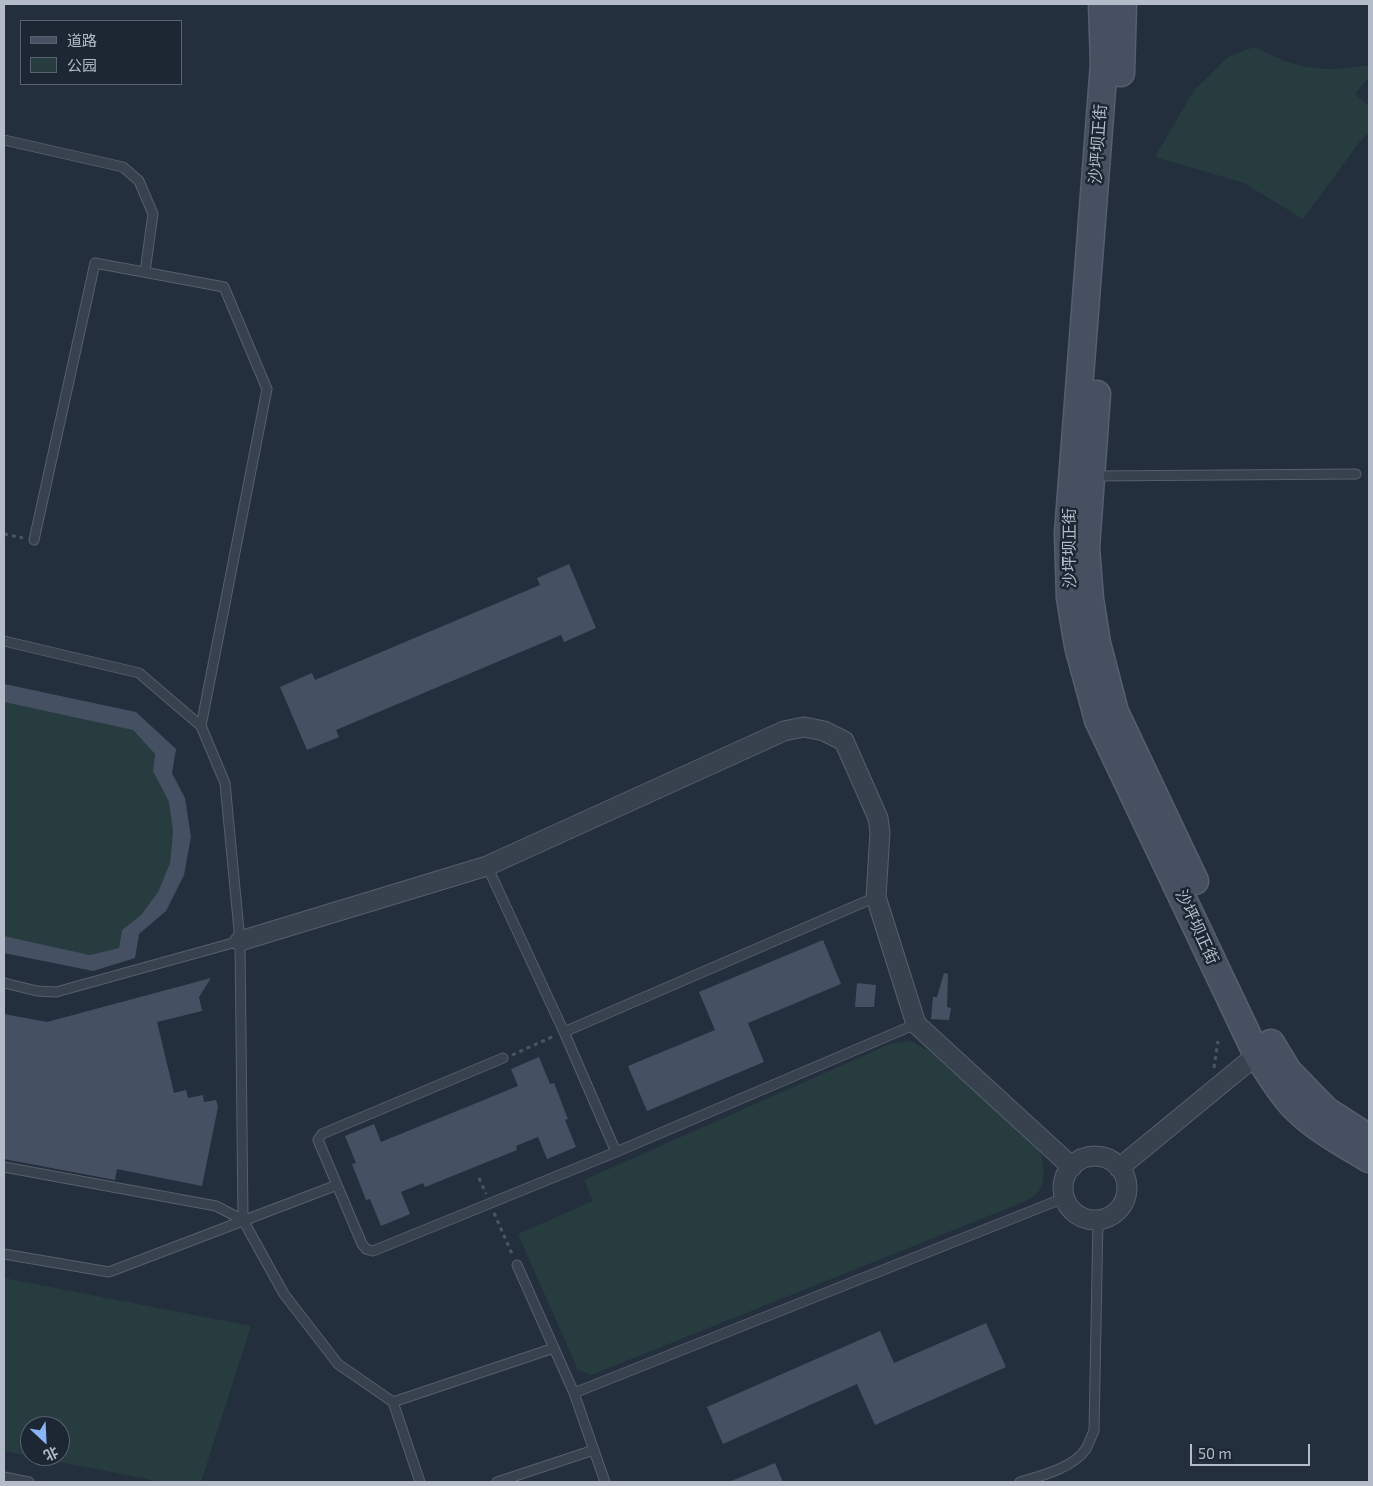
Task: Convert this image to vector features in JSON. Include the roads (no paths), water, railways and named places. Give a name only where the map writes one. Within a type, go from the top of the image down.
[{"type":"main road","name":"沙坪坝正街","points":[[1102,4],[1104,64],[1068,533],[1070,598],[1078,646],[1098,720],[1264,1049]]},
{"type":"main road","name":"沙坪坝正街","points":[[1123,4],[1121,67],[1086,548],[1090,599],[1097,643],[1115,712],[1264,1049]]},
{"type":"main road","points":[[1264,1049],[1327,1111],[1369,1138]]},
{"type":"main road","points":[[1264,1049],[1276,1085],[1296,1109],[1326,1132],[1369,1159]]},
{"type":"street","points":[[240,941],[487,866],[784,731],[804,727],[824,731],[844,741],[878,818],[880,832],[876,897],[916,1024],[1072,1167]]},
{"type":"street","points":[[1120,1168],[1264,1049]]},
{"type":"street","points":[[1102,1157],[1113,1161],[1120,1168],[1127,1186],[1126,1196],[1116,1212],[1108,1218],[1087,1220],[1069,1208],[1064,1198],[1063,1186],[1065,1176],[1080,1160],[1102,1157]]},
{"type":"lane","points":[[4,140],[123,167],[139,182],[153,214],[145,272]]},
{"type":"lane","points":[[34,540],[95,263],[224,287],[267,388],[201,726]]},
{"type":"lane","points":[[1091,476],[1356,474]]},
{"type":"lane","points":[[4,641],[139,673],[201,726],[225,783],[240,941],[243,1220],[284,1294],[338,1364],[393,1402],[420,1482]]},
{"type":"lane","points":[[487,866],[564,1032],[616,1152]]},
{"type":"lane","points":[[564,1032],[876,897]]},
{"type":"lane","points":[[4,984],[37,991],[56,992],[240,941]]},
{"type":"lane","points":[[504,1058],[322,1134],[318,1140],[362,1244],[366,1249],[373,1251],[490,1204],[916,1024]]},
{"type":"lane","points":[[4,1167],[216,1206],[243,1220]]},
{"type":"lane","points":[[4,1254],[109,1272],[337,1185]]},
{"type":"lane","points":[[574,1393],[1064,1198]]},
{"type":"lane","points":[[1020,1482],[1052,1472],[1068,1464],[1085,1450],[1094,1431],[1098,1220]]},
{"type":"lane","points":[[517,1265],[574,1393],[605,1482]]},
{"type":"lane","points":[[393,1402],[554,1348]]},
{"type":"lane","points":[[497,1482],[594,1450]]},
{"type":"lane","points":[[4,1478],[30,1482]]}]
